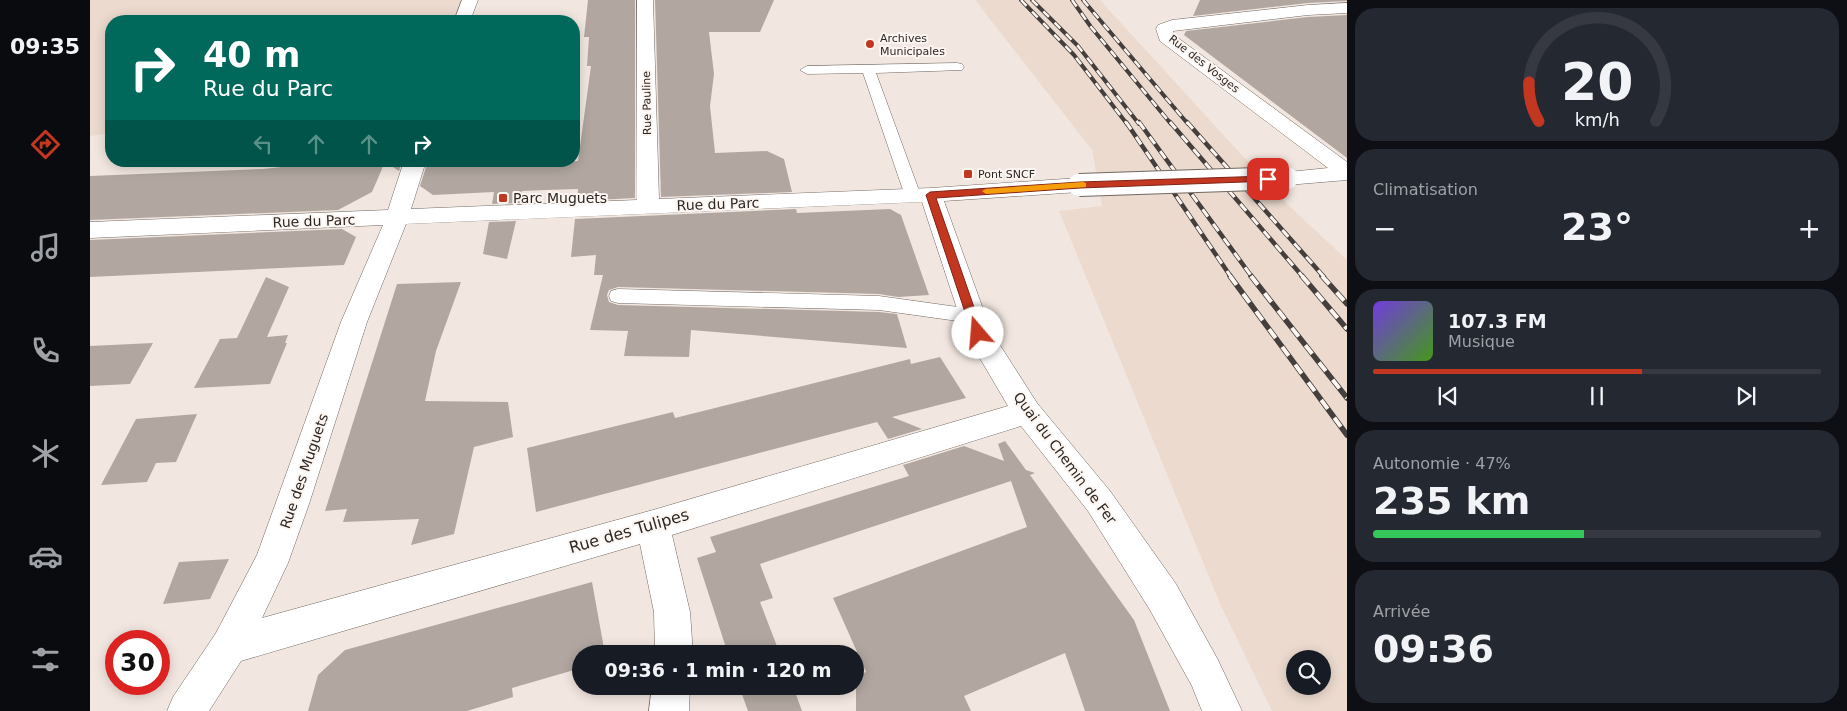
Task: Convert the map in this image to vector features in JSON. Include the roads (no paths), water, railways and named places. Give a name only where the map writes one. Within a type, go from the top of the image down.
[{"type":"street","points":[[464,15],[470,0]]},
{"type":"street","name":"Rue Pauline","points":[[645,0],[648,207]]},
{"type":"street","points":[[1336,0],[1347,7]]},
{"type":"street","name":"Rue des Vosges","points":[[1347,7],[1172,25],[1164,29],[1166,37],[1347,172]]},
{"type":"street","name":"Rue des Muguets","points":[[187,711],[230,646],[271,563],[354,322],[396,219],[414,167]]},
{"type":"street","name":"Rue du Parc","points":[[90,230],[396,219],[402,216],[922,195],[1080,185],[1287,178],[1347,172]]},
{"type":"street","name":"Quai du Chemin de Fer","points":[[922,195],[978,333],[1027,412],[1099,501],[1163,597],[1205,673],[1222,711]]},
{"type":"street","name":"Rue des Tulipes","points":[[230,646],[653,524],[1027,412]]},
{"type":"street","points":[[653,524],[672,612],[674,645]]},
{"type":"street","points":[[669,711],[670,695]]},
{"type":"lane","points":[[807,70],[957,67]]},
{"type":"lane","points":[[868,69],[922,195]]},
{"type":"lane","points":[[618,296],[879,303],[972,316]]},
{"type":"railway","points":[[1021,0],[1074,55],[1127,124]]},
{"type":"railway","points":[[1032,0],[1078,46],[1139,124]]},
{"type":"railway","points":[[1072,0],[1091,27],[1171,124]]},
{"type":"railway","points":[[1083,0],[1188,124]]},
{"type":"railway","points":[[1126,122],[1231,277]]},
{"type":"railway","points":[[1139,122],[1252,277]]},
{"type":"railway","points":[[1170,122],[1303,277]]},
{"type":"railway","points":[[1187,122],[1324,277]]},
{"type":"railway","points":[[1230,276],[1347,435]]},
{"type":"railway","points":[[1251,276],[1347,398]]},
{"type":"railway","points":[[1302,276],[1347,329]]},
{"type":"railway","points":[[1322,276],[1347,304]]},
{"type":"place","name":"Archives Municipales","points":[[870,44]]},
{"type":"place","name":"Pont SNCF","points":[[968,174]]},
{"type":"place","name":"Parc Muguets","points":[[503,198]]}]
